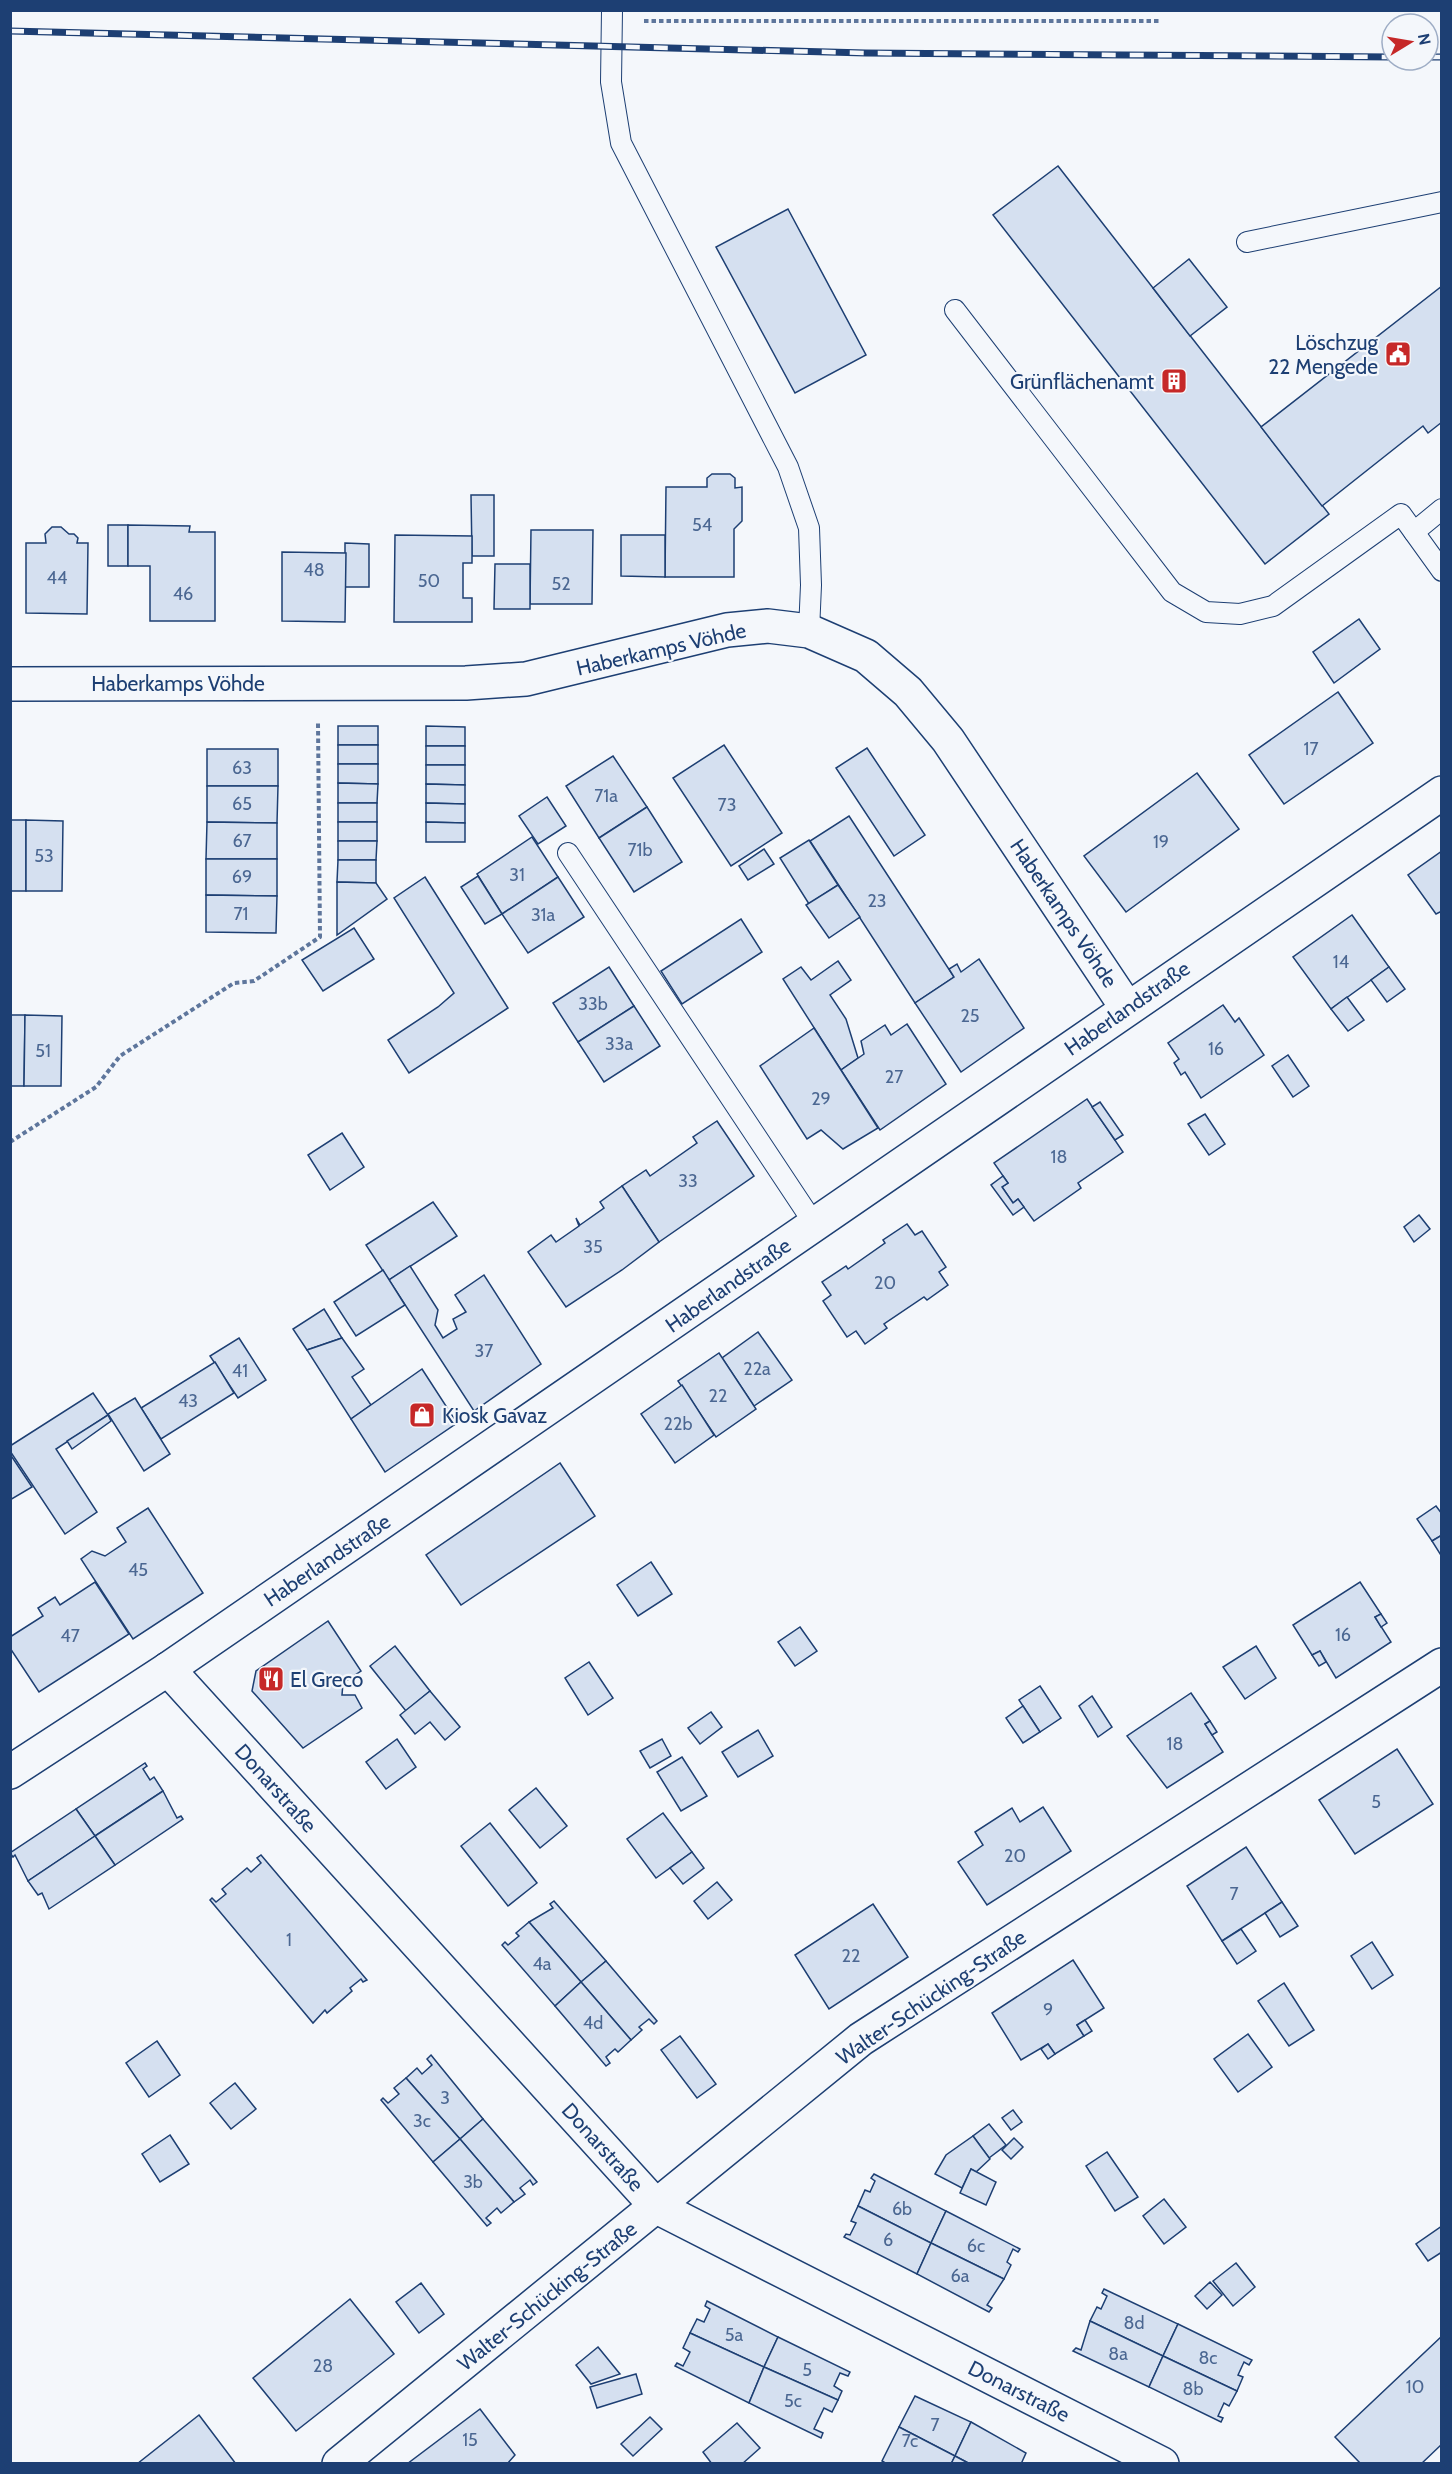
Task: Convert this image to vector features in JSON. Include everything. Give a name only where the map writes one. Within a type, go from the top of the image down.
[{"type":"street","name":"Haberkamps Vöhde","points":[[10,684],[466,683],[526,679],[727,630],[768,626],[809,630],[866,656],[908,692],[948,740],[1127,1008]]},
{"type":"street","name":"Haberlandstraße","points":[[10,1772],[168,1669],[1442,793]]},
{"type":"street","name":"Walter-Schücking-Straße","points":[[339,2463],[861,2039],[1442,1665]]},
{"type":"street","name":"Donarstraße","points":[[168,1669],[657,2207],[1162,2463]]},
{"type":"lane","points":[[612,16],[611,82],[621,143],[788,467],[809,528],[811,585],[809,630]]},
{"type":"lane","points":[[1247,242],[1442,202]]},
{"type":"lane","points":[[955,310],[1172,592],[1206,612],[1240,614],[1273,606],[1401,514],[1442,571]]},
{"type":"lane","points":[[1414,532],[1442,509]]},
{"type":"lane","points":[[568,853],[815,1225]]},
{"type":"path","points":[[612,16],[1160,21]]},
{"type":"path","points":[[10,1142],[96,1087],[120,1056],[234,983],[254,981],[320,938],[318,683]]},
{"type":"building","name":"Grünflächenamt","points":[[1058,166],[1329,514],[1265,564],[993,215]]},
{"type":"building","points":[[788,209],[866,355],[795,393],[716,247]]},
{"type":"building","points":[[1189,259],[1227,307],[1190,336],[1153,288]]},
{"type":"building","name":"Löschzug 22 Mengede","points":[[1442,286],[1442,422],[1428,433],[1423,426],[1322,506],[1261,427]]},
{"type":"building","points":[[712,474],[730,474],[735,478],[735,488],[742,487],[742,521],[734,529],[734,577],[665,577],[666,487],[707,487],[707,478]]},
{"type":"building","points":[[471,495],[494,495],[494,556],[472,556]]},
{"type":"building","points":[[108,525],[128,525],[128,566],[108,566]]},
{"type":"building","points":[[128,525],[190,526],[189,532],[215,532],[215,621],[150,621],[150,566],[128,566]]},
{"type":"building","points":[[52,527],[61,527],[69,534],[74,534],[78,538],[77,543],[88,543],[87,614],[26,613],[26,543],[46,543],[45,534]]},
{"type":"building","points":[[531,530],[593,530],[592,604],[530,604]]},
{"type":"building","points":[[395,535],[472,536],[472,563],[463,563],[463,598],[472,598],[472,622],[394,622]]},
{"type":"building","points":[[621,535],[665,535],[665,577],[621,576]]},
{"type":"building","points":[[345,543],[369,544],[369,587],[345,587]]},
{"type":"building","points":[[282,552],[346,553],[345,622],[282,621]]},
{"type":"building","points":[[495,564],[530,564],[530,609],[494,609]]},
{"type":"building","points":[[1359,619],[1380,649],[1334,683],[1313,652]]},
{"type":"building","points":[[1338,692],[1373,743],[1284,804],[1249,755]]},
{"type":"building","points":[[338,726],[378,726],[378,745],[338,745]]},
{"type":"building","points":[[426,726],[465,727],[465,746],[426,746]]},
{"type":"building","points":[[338,745],[378,745],[378,764],[338,764]]},
{"type":"building","points":[[724,745],[782,833],[731,866],[673,778]]},
{"type":"building","points":[[426,746],[465,746],[465,765],[426,765]]},
{"type":"building","points":[[867,748],[925,835],[894,856],[836,768]]},
{"type":"building","points":[[207,749],[278,749],[278,786],[207,786]]},
{"type":"building","points":[[613,756],[647,807],[599,838],[566,786]]},
{"type":"building","points":[[338,764],[378,764],[378,784],[338,783]]},
{"type":"building","points":[[426,765],[465,765],[465,785],[426,784]]},
{"type":"building","points":[[1197,773],[1239,829],[1126,912],[1084,856]]},
{"type":"building","points":[[338,783],[378,784],[377,803],[338,803]]},
{"type":"building","points":[[426,784],[465,785],[465,804],[426,803]]},
{"type":"building","points":[[207,786],[278,786],[277,823],[207,822]]},
{"type":"building","points":[[547,797],[566,826],[538,844],[519,816]]},
{"type":"building","points":[[338,803],[377,803],[377,822],[338,822]]},
{"type":"building","points":[[426,803],[465,804],[465,823],[426,822]]},
{"type":"building","points":[[647,807],[682,862],[634,892],[599,838]]},
{"type":"building","points":[[849,816],[954,977],[915,1003],[810,841]]},
{"type":"building","points":[[10,820],[26,820],[26,891],[10,891]]},
{"type":"building","points":[[26,820],[63,821],[62,891],[26,891]]},
{"type":"building","points":[[207,822],[277,823],[277,859],[206,859]]},
{"type":"building","points":[[338,822],[377,822],[377,841],[338,841]]},
{"type":"building","points":[[426,822],[465,823],[465,842],[426,842]]},
{"type":"building","points":[[532,837],[558,877],[502,914],[477,874]]},
{"type":"building","points":[[809,840],[838,885],[809,904],[780,858]]},
{"type":"building","points":[[338,841],[377,841],[376,860],[338,860]]},
{"type":"building","points":[[764,849],[774,864],[748,880],[739,866]]},
{"type":"building","points":[[1442,851],[1442,911],[1436,914],[1408,875]]},
{"type":"building","points":[[206,859],[277,859],[277,896],[206,895]]},
{"type":"building","points":[[338,860],[376,860],[376,883],[337,882]]},
{"type":"building","points":[[478,876],[502,914],[485,924],[461,887]]},
{"type":"building","points":[[425,877],[508,1008],[409,1073],[388,1040],[438,1007],[454,993],[394,898]]},
{"type":"building","points":[[558,877],[584,917],[528,953],[502,914]]},
{"type":"building","points":[[337,882],[376,883],[387,899],[337,935]]},
{"type":"building","points":[[838,885],[860,917],[829,938],[806,905]]},
{"type":"building","points":[[206,895],[277,896],[276,933],[206,932]]},
{"type":"building","points":[[1352,915],[1389,967],[1331,1009],[1293,957]]},
{"type":"building","points":[[741,919],[762,952],[682,1004],[661,971]]},
{"type":"building","points":[[354,928],[374,959],[323,991],[302,960]]},
{"type":"building","points":[[979,959],[1024,1028],[961,1072],[915,1003],[954,977],[949,969],[957,964],[961,972]]},
{"type":"building","points":[[838,961],[851,980],[830,995],[846,1019],[858,1058],[841,1070],[783,979],[801,967],[811,980]]},
{"type":"building","points":[[609,967],[634,1006],[578,1042],[553,1003]]},
{"type":"building","points":[[1389,967],[1405,989],[1387,1002],[1371,980]]},
{"type":"building","points":[[1347,997],[1364,1020],[1348,1031],[1331,1009]]},
{"type":"building","points":[[1223,1005],[1235,1022],[1239,1018],[1264,1055],[1201,1098],[1185,1072],[1181,1075],[1174,1063],[1179,1059],[1168,1043]]},
{"type":"building","points":[[634,1006],[660,1046],[604,1082],[578,1042]]},
{"type":"building","points":[[10,1015],[25,1015],[24,1086],[10,1086]]},
{"type":"building","points":[[25,1015],[62,1016],[61,1086],[24,1086]]},
{"type":"building","points":[[907,1024],[946,1084],[880,1130],[841,1070],[864,1054],[861,1041],[885,1025],[891,1035]]},
{"type":"building","points":[[814,1028],[878,1128],[843,1149],[821,1130],[807,1139],[760,1066]]},
{"type":"building","points":[[1288,1055],[1309,1086],[1293,1097],[1272,1066]]},
{"type":"building","points":[[1087,1099],[1123,1152],[1078,1183],[1081,1188],[1034,1221],[1018,1199],[1013,1203],[1002,1187],[1008,1183],[994,1163]]},
{"type":"building","points":[[1100,1102],[1123,1135],[1115,1140],[1092,1107]]},
{"type":"building","points":[[1205,1114],[1225,1144],[1209,1155],[1188,1124]]},
{"type":"building","points":[[717,1121],[754,1176],[659,1242],[622,1186],[646,1170],[650,1176],[697,1143],[693,1137]]},
{"type":"building","points":[[342,1133],[364,1167],[330,1190],[308,1155]]},
{"type":"building","points":[[1003,1176],[1008,1183],[1002,1187],[1013,1203],[1018,1199],[1024,1207],[1013,1215],[991,1185]]},
{"type":"building","points":[[622,1186],[659,1242],[566,1307],[528,1252],[551,1235],[556,1242],[579,1226],[576,1218],[580,1225],[604,1208],[600,1202]]},
{"type":"building","points":[[433,1202],[457,1236],[389,1280],[366,1245]]},
{"type":"building","points":[[1419,1215],[1430,1229],[1414,1242],[1404,1227]]},
{"type":"building","points":[[907,1224],[915,1235],[922,1231],[946,1267],[939,1272],[948,1285],[927,1300],[924,1297],[884,1324],[887,1328],[865,1344],[856,1331],[847,1337],[823,1301],[831,1295],[822,1282],[846,1266],[848,1269],[885,1243],[883,1240]]},
{"type":"building","points":[[410,1266],[438,1310],[435,1325],[443,1338],[457,1329],[453,1319],[466,1312],[455,1295],[484,1275],[541,1364],[474,1411],[389,1280]]},
{"type":"building","points":[[383,1270],[405,1305],[356,1336],[334,1302]]},
{"type":"building","points":[[324,1309],[342,1338],[307,1350],[293,1329]]},
{"type":"building","points":[[758,1332],[792,1380],[754,1406],[722,1358]]},
{"type":"building","points":[[239,1338],[266,1380],[238,1398],[210,1356]]},
{"type":"building","points":[[342,1338],[364,1369],[352,1377],[371,1405],[351,1419],[307,1350]]},
{"type":"building","points":[[719,1353],[756,1409],[716,1437],[678,1381]]},
{"type":"building","points":[[215,1362],[234,1393],[161,1439],[141,1408]]},
{"type":"building","points":[[422,1369],[457,1423],[385,1472],[351,1419]]},
{"type":"building","points":[[682,1385],[714,1435],[675,1463],[641,1414]]},
{"type":"building","points":[[93,1393],[108,1415],[56,1449],[97,1512],[65,1534],[10,1451],[10,1446]]},
{"type":"building","points":[[135,1398],[170,1454],[144,1471],[108,1414]]},
{"type":"building","points":[[108,1415],[111,1421],[72,1449],[67,1441]]},
{"type":"building","points":[[10,1454],[32,1487],[10,1500]]},
{"type":"building","points":[[560,1463],[595,1516],[461,1605],[426,1555]]},
{"type":"building","points":[[1436,1506],[1442,1514],[1442,1535],[1432,1541],[1417,1519]]},
{"type":"building","points":[[148,1508],[203,1593],[133,1639],[81,1559],[92,1551],[105,1556],[126,1542],[117,1528]]},
{"type":"building","points":[[1442,1535],[1442,1557],[1432,1541]]},
{"type":"building","points":[[651,1562],[672,1594],[638,1616],[617,1585]]},
{"type":"building","points":[[95,1582],[129,1634],[39,1692],[10,1648],[10,1637],[43,1616],[38,1608],[55,1597],[60,1605]]},
{"type":"building","points":[[1360,1582],[1381,1614],[1375,1617],[1391,1642],[1336,1678],[1320,1651],[1312,1655],[1293,1625]]},
{"type":"building","points":[[1381,1614],[1387,1623],[1381,1627],[1375,1617]]},
{"type":"building","points":[[328,1621],[361,1671],[343,1683],[342,1695],[355,1695],[362,1708],[303,1748],[252,1691],[256,1671]]},
{"type":"building","points":[[800,1627],[817,1651],[795,1666],[778,1642]]},
{"type":"building","points":[[395,1646],[430,1691],[406,1711],[370,1666]]},
{"type":"building","points":[[1256,1646],[1276,1678],[1245,1699],[1223,1667]]},
{"type":"building","points":[[1320,1651],[1326,1662],[1319,1666],[1312,1655]]},
{"type":"building","points":[[589,1662],[613,1698],[588,1715],[565,1678]]},
{"type":"building","points":[[1040,1686],[1061,1718],[1040,1732],[1019,1700]]},
{"type":"building","points":[[430,1691],[460,1727],[445,1740],[430,1722],[415,1734],[400,1715]]},
{"type":"building","points":[[1191,1693],[1210,1721],[1205,1724],[1223,1752],[1167,1788],[1127,1736]]},
{"type":"building","points":[[1092,1696],[1112,1727],[1098,1737],[1079,1706]]},
{"type":"building","points":[[1023,1706],[1040,1732],[1023,1743],[1006,1718]]},
{"type":"building","points":[[711,1712],[722,1727],[700,1744],[688,1728]]},
{"type":"building","points":[[1210,1721],[1217,1732],[1212,1735],[1205,1724]]},
{"type":"building","points":[[758,1730],[773,1756],[738,1777],[722,1752]]},
{"type":"building","points":[[397,1739],[416,1767],[386,1789],[366,1762]]},
{"type":"building","points":[[662,1739],[671,1756],[650,1768],[640,1751]]},
{"type":"building","points":[[1397,1749],[1433,1804],[1355,1854],[1319,1800]]},
{"type":"building","points":[[682,1757],[707,1796],[681,1811],[657,1772]]},
{"type":"building","points":[[145,1763],[147,1766],[143,1769],[150,1780],[154,1777],[163,1791],[95,1836],[76,1809]]},
{"type":"building","points":[[536,1788],[567,1826],[540,1848],[509,1810]]},
{"type":"building","points":[[163,1791],[177,1818],[181,1816],[183,1819],[115,1865],[95,1836]]},
{"type":"building","points":[[1043,1807],[1071,1851],[987,1905],[958,1862],[983,1845],[975,1832],[1012,1808],[1020,1822]]},
{"type":"building","points":[[76,1809],[95,1836],[28,1881],[15,1855],[13,1857],[10,1853]]},
{"type":"building","points":[[663,1813],[692,1852],[656,1878],[627,1839]]},
{"type":"building","points":[[490,1823],[537,1883],[508,1906],[461,1846]]},
{"type":"building","points":[[95,1836],[115,1865],[49,1909],[42,1893],[38,1895],[28,1881]]},
{"type":"building","points":[[1246,1847],[1282,1902],[1222,1941],[1187,1886]]},
{"type":"building","points":[[692,1852],[704,1868],[683,1884],[670,1868]]},
{"type":"building","points":[[261,1855],[367,1980],[363,1982],[361,1979],[350,1988],[352,1991],[327,2013],[325,2010],[313,2023],[210,1900],[212,1898],[216,1902],[226,1894],[222,1889],[247,1868],[251,1872],[261,1863],[257,1858]]},
{"type":"building","points":[[717,1882],[732,1900],[708,1919],[694,1901]]},
{"type":"building","points":[[554,1901],[606,1961],[581,1982],[529,1922],[553,1908],[550,1904]]},
{"type":"building","points":[[1282,1902],[1298,1926],[1280,1937],[1265,1913]]},
{"type":"building","points":[[873,1904],[908,1957],[829,2009],[795,1955]]},
{"type":"building","points":[[529,1922],[581,1982],[555,2006],[502,1945],[505,1942],[508,1945],[519,1936],[516,1933]]},
{"type":"building","points":[[1241,1929],[1256,1951],[1237,1964],[1222,1941]]},
{"type":"building","points":[[1372,1942],[1393,1975],[1372,1989],[1351,1956]]},
{"type":"building","points":[[1073,1960],[1104,2008],[1077,2025],[1084,2036],[1055,2054],[1048,2044],[1021,2060],[992,2013]]},
{"type":"building","points":[[606,1961],[657,2021],[654,2024],[649,2019],[639,2027],[642,2030],[631,2040],[581,1982]]},
{"type":"building","points":[[581,1982],[631,2040],[618,2052],[615,2049],[606,2057],[610,2063],[606,2066],[555,2006]]},
{"type":"building","points":[[1284,1983],[1314,2030],[1289,2046],[1258,2001]]},
{"type":"building","points":[[1085,2020],[1092,2031],[1084,2036],[1077,2025]]},
{"type":"building","points":[[1248,2034],[1272,2067],[1238,2092],[1214,2059]]},
{"type":"building","points":[[680,2036],[716,2084],[697,2098],[661,2050]]},
{"type":"building","points":[[157,2041],[180,2075],[149,2097],[126,2063]]},
{"type":"building","points":[[1048,2044],[1055,2054],[1048,2059],[1041,2049]]},
{"type":"building","points":[[431,2055],[483,2119],[460,2139],[406,2078],[417,2068],[422,2074],[432,2065],[427,2059]]},
{"type":"building","points":[[406,2078],[460,2139],[433,2162],[381,2100],[383,2098],[388,2103],[399,2094],[394,2088]]},
{"type":"building","points":[[235,2083],[256,2109],[231,2129],[210,2103]]},
{"type":"building","points":[[1013,2110],[1022,2122],[1011,2130],[1002,2118]]},
{"type":"building","points":[[483,2119],[537,2182],[533,2185],[530,2180],[520,2188],[525,2194],[514,2202],[460,2139]]},
{"type":"building","points":[[989,2124],[1006,2145],[989,2158],[973,2136]]},
{"type":"building","points":[[170,2135],[189,2164],[160,2182],[142,2154]]},
{"type":"building","points":[[973,2136],[990,2159],[976,2172],[971,2169],[962,2188],[935,2174],[946,2155]]},
{"type":"building","points":[[1014,2138],[1023,2147],[1011,2159],[1002,2150]]},
{"type":"building","points":[[460,2139],[514,2202],[501,2213],[497,2208],[486,2218],[491,2223],[487,2226],[433,2162]]},
{"type":"building","points":[[1107,2152],[1138,2197],[1115,2211],[1086,2166]]},
{"type":"building","points":[[971,2169],[996,2182],[986,2205],[960,2193]]},
{"type":"building","points":[[874,2174],[946,2211],[931,2243],[858,2206],[865,2190],[870,2192],[875,2181],[871,2178]]},
{"type":"building","points":[[1164,2199],[1186,2227],[1164,2244],[1143,2216]]},
{"type":"building","points":[[858,2206],[931,2243],[917,2274],[844,2237],[846,2234],[850,2235],[856,2223],[851,2221]]},
{"type":"building","points":[[946,2211],[1020,2249],[1018,2252],[1013,2249],[1007,2262],[1011,2265],[1004,2279],[931,2243]]},
{"type":"building","points":[[1442,2226],[1442,2252],[1428,2261],[1416,2244]]},
{"type":"building","points":[[931,2243],[1004,2279],[987,2305],[992,2308],[989,2312],[917,2274]]},
{"type":"building","points":[[1236,2263],[1255,2287],[1233,2306],[1213,2281]]},
{"type":"building","points":[[1210,2282],[1222,2295],[1207,2309],[1195,2296]]},
{"type":"building","points":[[421,2283],[444,2314],[419,2333],[396,2302]]},
{"type":"building","points":[[1104,2289],[1178,2324],[1163,2356],[1090,2321],[1097,2307],[1101,2309],[1107,2296],[1102,2293]]},
{"type":"building","points":[[350,2299],[394,2354],[296,2431],[253,2378]]},
{"type":"building","points":[[707,2301],[778,2337],[764,2367],[690,2333],[697,2319],[704,2322],[710,2309],[705,2306]]},
{"type":"building","points":[[1090,2321],[1163,2356],[1149,2387],[1073,2351],[1076,2348],[1081,2350]]},
{"type":"building","points":[[1178,2324],[1252,2360],[1249,2365],[1244,2362],[1238,2375],[1243,2377],[1237,2391],[1163,2356]]},
{"type":"building","points":[[690,2333],[764,2367],[749,2403],[675,2366],[677,2363],[683,2366],[690,2352],[683,2348]]},
{"type":"building","points":[[1442,2336],[1442,2444],[1421,2464],[1361,2464],[1335,2437]]},
{"type":"building","points":[[778,2337],[850,2372],[848,2376],[840,2373],[834,2386],[842,2391],[838,2400],[764,2367]]},
{"type":"building","points":[[598,2347],[620,2374],[591,2384],[576,2365]]},
{"type":"building","points":[[1163,2356],[1237,2391],[1229,2406],[1224,2403],[1218,2416],[1223,2418],[1221,2422],[1149,2387]]},
{"type":"building","points":[[764,2367],[838,2400],[832,2412],[824,2408],[814,2429],[823,2433],[821,2438],[749,2403]]},
{"type":"building","points":[[636,2374],[642,2394],[597,2408],[590,2387]]},
{"type":"building","points":[[915,2396],[971,2422],[955,2456],[899,2427]]},
{"type":"building","points":[[480,2409],[515,2455],[507,2464],[407,2464]]},
{"type":"building","points":[[199,2415],[236,2464],[137,2464]]},
{"type":"building","points":[[650,2417],[662,2429],[633,2456],[621,2444]]},
{"type":"building","points":[[971,2422],[1026,2453],[1021,2464],[970,2464],[955,2456]]},
{"type":"building","points":[[737,2423],[760,2448],[742,2464],[712,2464],[703,2452]]},
{"type":"building","points":[[899,2427],[955,2456],[951,2464],[887,2464],[882,2461]]},
{"type":"building","points":[[955,2456],[970,2464],[951,2464]]},
{"type":"railway","points":[[10,31],[866,53],[1380,57]]},
{"type":"place","name":"Löschzug 22 Mengede","points":[[1398,354]]},
{"type":"place","name":"Grünflächenamt","points":[[1174,381]]},
{"type":"place","name":"Kiosk Gavaz","points":[[422,1415]]},
{"type":"place","name":"El Greco","points":[[271,1679]]}]
